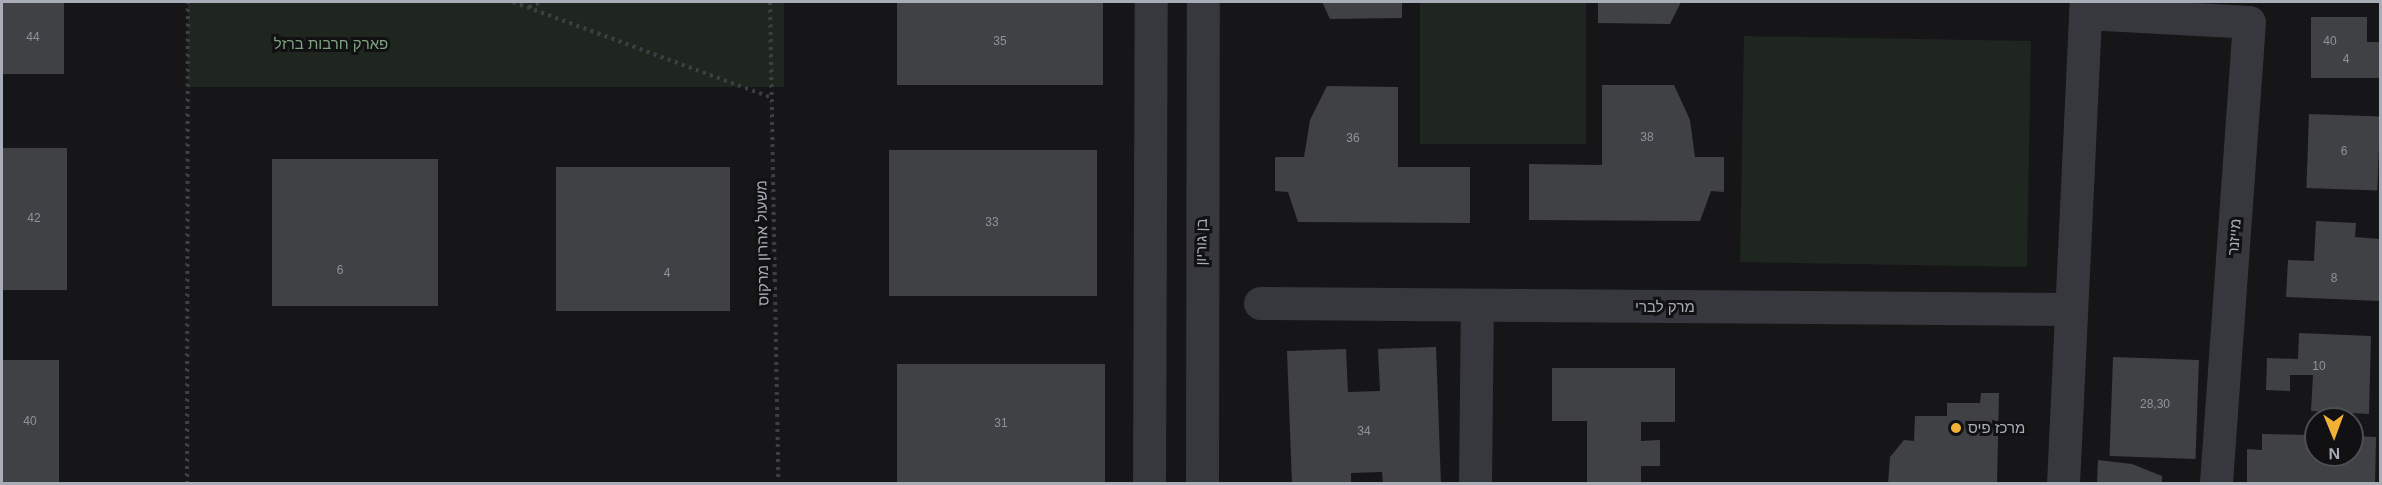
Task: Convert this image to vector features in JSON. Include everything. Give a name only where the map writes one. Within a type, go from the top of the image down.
[{"type":"street","points":[[1149,483],[1151,2]]},
{"type":"street","name":"בן גוריון","points":[[1202,483],[1203,2]]},
{"type":"street","points":[[2063,483],[2086,7],[2238,14]]},
{"type":"street","name":"מייזנר","points":[[2216,483],[2238,14]]},
{"type":"street","name":"מרק לברי","points":[[1260,303],[2071,309]]},
{"type":"street","points":[[1475,483],[1477,305]]},
{"type":"path","points":[[187,483],[188,2]]},
{"type":"path","points":[[513,2],[772,98]]},
{"type":"path","points":[[528,7],[542,2]]},
{"type":"path","name":"משעול אהרון מרקוס","points":[[770,2],[778,483]]},
{"type":"green space","name":"פארק חרבות ברזל","points":[[188,2],[784,2],[784,87],[188,87]]},
{"type":"green space","points":[[1420,2],[1586,2],[1586,144],[1420,144]]},
{"type":"green space","points":[[1744,36],[2031,41],[2027,267],[1740,262]]},
{"type":"building","points":[[2,2],[64,2],[64,74],[2,74]]},
{"type":"building","points":[[897,2],[1103,2],[1103,85],[897,85]]},
{"type":"building","points":[[1322,2],[1402,2],[1402,18],[1330,19]]},
{"type":"building","points":[[1598,2],[1681,2],[1670,24],[1598,23]]},
{"type":"building","points":[[2311,17],[2367,17],[2367,42],[2380,42],[2380,78],[2311,78]]},
{"type":"building","points":[[1602,85],[1674,85],[1690,120],[1695,157],[1724,157],[1724,192],[1711,191],[1700,221],[1529,220],[1529,164],[1602,165]]},
{"type":"building","points":[[1327,86],[1398,87],[1398,167],[1470,167],[1470,223],[1298,222],[1288,192],[1275,191],[1275,157],[1304,157],[1310,120]]},
{"type":"building","points":[[2309,114],[2380,116],[2377,190],[2306,188]]},
{"type":"building","points":[[2,148],[67,148],[67,290],[2,290]]},
{"type":"building","points":[[889,150],[1097,150],[1097,296],[889,296]]},
{"type":"building","points":[[272,159],[438,159],[438,306],[272,306]]},
{"type":"building","points":[[556,167],[730,167],[730,311],[556,311]]},
{"type":"building","points":[[2316,221],[2356,223],[2355,237],[2380,239],[2380,301],[2286,297],[2288,260],[2314,261]]},
{"type":"building","points":[[2299,333],[2371,336],[2369,414],[2364,414],[2364,407],[2311,407],[2313,375],[2290,375],[2290,391],[2266,390],[2267,358],[2298,359]]},
{"type":"building","points":[[1436,347],[1441,484],[1383,484],[1382,472],[1351,473],[1351,484],[1292,484],[1287,351],[1346,349],[1348,392],[1380,391],[1378,349]]},
{"type":"building","points":[[2113,357],[2199,360],[2195,459],[2110,456]]},
{"type":"building","points":[[2,360],[59,360],[59,484],[2,484]]},
{"type":"building","points":[[897,364],[1105,364],[1105,484],[897,484]]},
{"type":"building","points":[[1552,368],[1675,368],[1675,422],[1641,422],[1641,441],[1660,440],[1660,466],[1641,466],[1641,484],[1587,484],[1587,421],[1552,421]]},
{"type":"building","name":"מרכז פיס","points":[[1981,393],[1999,393],[1997,484],[1888,484],[1890,457],[1904,440],[1914,441],[1915,416],[1947,416],[1947,403],[1980,403]]},
{"type":"building","points":[[2262,434],[2304,435],[2304,467],[2364,467],[2364,436],[2376,437],[2375,484],[2247,484],[2247,449],[2262,450]]},
{"type":"building","points":[[2098,460],[2132,464],[2162,476],[2162,484],[2097,484]]},
{"type":"place","name":"מרכז פיס","points":[[1956,428]]}]
